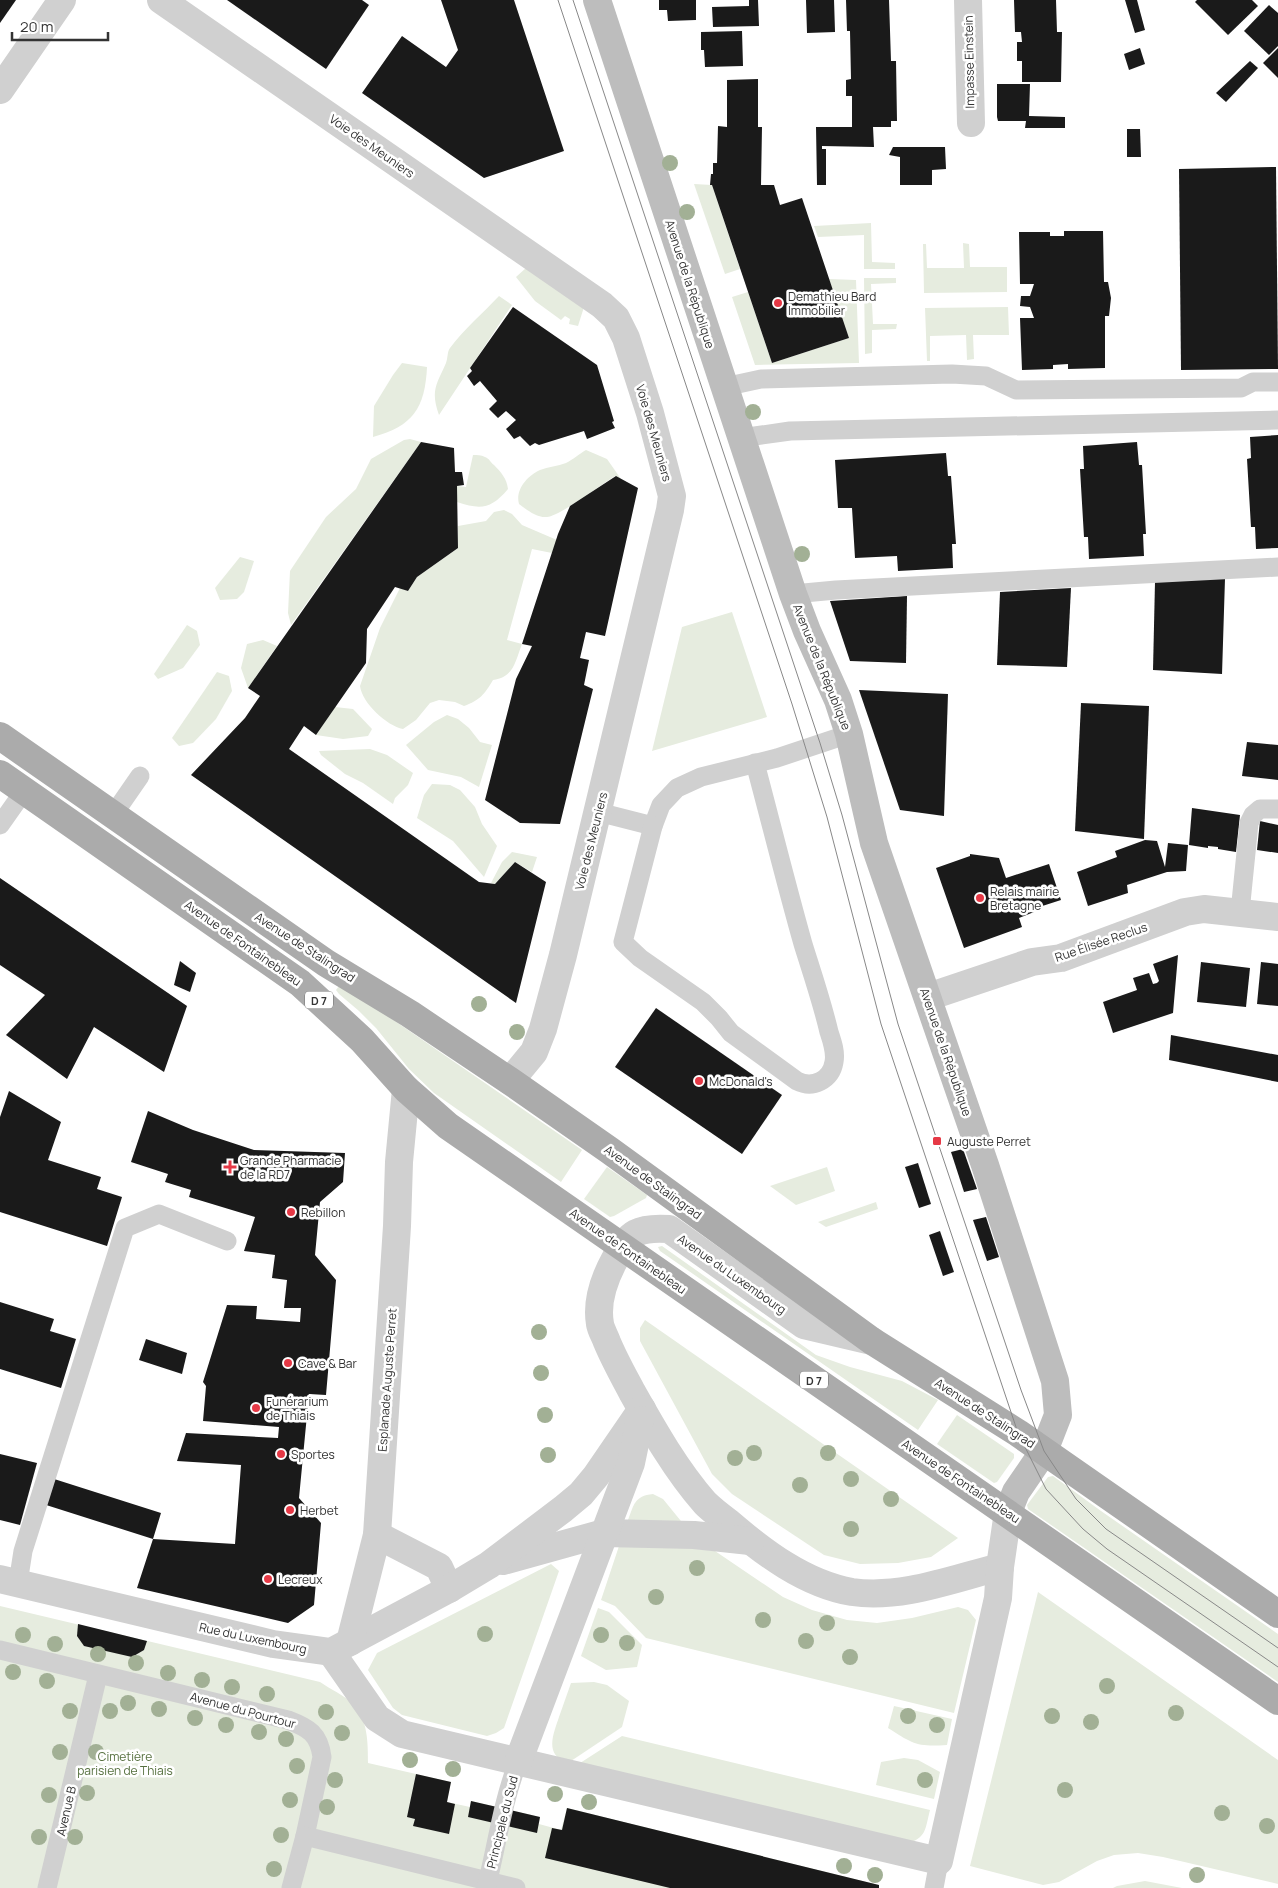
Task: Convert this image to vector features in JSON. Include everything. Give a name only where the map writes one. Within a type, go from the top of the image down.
[{"type":"main road","name":"Avenue de la République","points":[[597,0],[793,594],[807,631],[838,700],[849,734],[874,843],[928,997],[1056,1381],[1058,1415],[1044,1451],[1016,1492],[1008,1512]]},
{"type":"main road","name":"Avenue de Stalingrad","points":[[0,736],[326,963],[410,1014],[510,1081],[872,1340],[1044,1451],[1278,1614]]},
{"type":"main road","name":"Avenue de Fontainebleau","points":[[0,774],[300,983],[362,1040],[406,1089],[448,1126],[1008,1512],[1278,1701]]},
{"type":"street","points":[[0,90],[62,0]]},
{"type":"street","name":"Voie des Meuniers","points":[[161,0],[602,305],[616,318],[626,338],[644,394],[672,496],[598,812],[543,1029],[534,1052],[510,1081]]},
{"type":"street","name":"Impasse Einstein","points":[[968,0],[971,123]]},
{"type":"street","name":"Rue Élisée Reclus","points":[[928,997],[1032,962],[1061,958],[1185,912],[1204,909],[1278,917]]},
{"type":"street","name":"Esplanade Auguste Perret","points":[[341,1647],[377,1535],[397,1226],[399,1162],[406,1089]]},
{"type":"street","name":"Avenue du Luxembourg","points":[[872,1340],[804,1325],[669,1229],[648,1228],[634,1234],[621,1246],[604,1280],[600,1302],[600,1325],[616,1363],[672,1460],[706,1504],[750,1541],[786,1566],[822,1583],[851,1592],[882,1594],[911,1590],[1000,1567]]},
{"type":"street","points":[[518,1762],[631,1463],[642,1409]]},
{"type":"street","points":[[642,1409],[596,1476],[581,1494],[489,1564],[449,1589],[341,1647],[377,1718],[402,1734],[939,1861],[998,1598],[1000,1567],[1008,1512]]},
{"type":"street","points":[[489,1564],[604,1533],[694,1535],[750,1541]]},
{"type":"street","points":[[377,1535],[439,1567],[449,1589]]},
{"type":"street","name":"Rue du Luxembourg","points":[[9,1581],[273,1644],[341,1647]]},
{"type":"lane","points":[[724,387],[761,379],[910,375],[986,376],[1016,390],[1241,388],[1253,382],[1278,382]]},
{"type":"lane","points":[[741,438],[790,431],[1278,420]]},
{"type":"lane","points":[[793,594],[836,590],[1278,567]]},
{"type":"lane","points":[[755,763],[804,944],[822,1000],[834,1050],[832,1071],[821,1081],[812,1084],[804,1084],[731,1033],[703,1002],[640,958],[623,942],[653,826],[661,805],[677,788],[700,777],[755,763],[777,758],[849,734]]},
{"type":"lane","points":[[114,816],[140,776]]},
{"type":"lane","points":[[0,825],[24,792]]},
{"type":"lane","points":[[1240,912],[1249,823],[1253,815],[1260,809],[1278,810]]},
{"type":"lane","points":[[598,812],[653,826]]},
{"type":"lane","points":[[9,1581],[24,1550],[125,1228],[159,1214],[227,1241]]},
{"type":"lane","name":"Avenue du Pourtour","points":[[0,1650],[288,1720],[308,1730],[321,1744],[322,1757],[305,1836],[291,1888]]},
{"type":"lane","name":"Avenue B","points":[[47,1888],[98,1675]]},
{"type":"lane","name":"Principale du Sud","points":[[487,1885],[501,1816],[518,1762]]},
{"type":"lane","points":[[305,1836],[487,1885],[516,1888]]},
{"type":"lane","points":[[934,1888],[939,1861]]},
{"type":"green space","points":[[694,184],[712,185],[740,269],[725,274]]},
{"type":"green space","points":[[871,223],[872,262],[895,263],[895,269],[864,269],[864,235],[818,237],[814,226]]},
{"type":"green space","points":[[963,243],[969,244],[970,267],[1007,267],[1007,292],[924,293],[923,244],[926,244],[927,268],[964,268]]},
{"type":"green space","points":[[526,268],[584,307],[578,326],[569,324],[570,319],[565,316],[561,320],[535,301],[516,277]]},
{"type":"green space","points":[[864,278],[896,278],[896,283],[871,284],[873,324],[897,324],[896,329],[872,330],[872,353],[865,354]]},
{"type":"green space","points":[[829,279],[856,280],[859,363],[755,365],[732,297],[748,292],[772,363],[849,338]]},
{"type":"green space","points":[[499,296],[512,305],[439,415],[435,393],[437,382],[446,363],[449,350],[461,334]]},
{"type":"green space","points":[[1008,307],[1009,335],[973,335],[974,359],[967,360],[966,335],[930,336],[930,361],[927,361],[925,308]]},
{"type":"green space","points":[[402,363],[427,367],[426,381],[420,404],[407,421],[387,433],[373,437],[374,406]]},
{"type":"green space","points":[[410,439],[421,442],[291,625],[288,613],[290,571],[326,517],[356,489],[371,459],[404,440]]},
{"type":"green space","points":[[586,450],[607,459],[621,479],[615,476],[571,506],[547,517],[536,515],[519,504],[520,489],[531,476],[540,470],[566,463]]},
{"type":"green space","points":[[473,455],[488,459],[505,479],[508,489],[496,501],[485,506],[479,507],[457,502],[457,486],[466,487]]},
{"type":"green space","points":[[504,510],[512,514],[522,525],[557,540],[552,553],[532,549],[507,640],[522,644],[513,668],[505,676],[493,680],[484,693],[474,702],[464,706],[455,702],[439,700],[430,703],[416,720],[403,729],[397,727],[376,713],[365,699],[360,686],[380,628],[400,588],[408,591],[417,577],[458,548],[458,526],[486,521],[494,512]]},
{"type":"green space","points":[[240,557],[254,561],[244,592],[237,599],[220,600],[215,588]]},
{"type":"green space","points":[[732,612],[767,717],[652,751],[682,627]]},
{"type":"green space","points":[[187,625],[197,631],[200,645],[183,668],[158,679],[154,674]]},
{"type":"green space","points":[[263,640],[277,646],[248,688],[241,668],[247,644]]},
{"type":"green space","points":[[217,672],[229,676],[232,691],[216,719],[193,743],[179,746],[172,738]]},
{"type":"green space","points":[[335,707],[353,709],[372,729],[368,736],[343,739],[316,735]]},
{"type":"green space","points":[[447,715],[458,719],[469,728],[480,742],[492,745],[479,787],[461,777],[428,770],[406,745],[434,722]]},
{"type":"green space","points":[[370,749],[387,755],[413,773],[408,785],[395,798],[393,804],[363,783],[345,774],[321,755],[319,751]]},
{"type":"green space","points":[[432,784],[450,785],[460,790],[475,807],[482,824],[497,846],[484,877],[453,841],[417,818],[424,795]]},
{"type":"green space","points":[[512,852],[537,857],[532,872],[515,862],[495,884],[491,883],[502,862]]},
{"type":"green space","points":[[339,986],[363,999],[582,1150],[561,1182],[434,1093],[409,1069],[376,1028],[339,994],[336,990]]},
{"type":"green space","points":[[607,1167],[647,1195],[646,1198],[610,1217],[584,1199]]},
{"type":"green space","points":[[827,1167],[835,1191],[796,1205],[770,1186]]},
{"type":"green space","points":[[876,1202],[878,1209],[826,1227],[818,1222]]},
{"type":"green space","points":[[662,1246],[816,1355],[850,1367],[902,1381],[938,1400],[918,1430],[660,1251],[658,1247]]},
{"type":"green space","points":[[645,1320],[958,1538],[931,1557],[898,1563],[860,1564],[824,1555],[732,1494],[712,1474],[640,1341],[640,1328]]},
{"type":"green space","points":[[957,1415],[1014,1454],[1014,1458],[997,1482],[994,1483],[937,1444]]},
{"type":"green space","points":[[1053,1476],[1278,1634],[1278,1682],[1028,1509],[1027,1505],[1048,1477]]},
{"type":"green space","points":[[653,1494],[663,1499],[685,1526],[628,1520],[638,1499]]},
{"type":"green space","points":[[625,1540],[715,1551],[783,1597],[812,1610],[847,1620],[877,1623],[912,1618],[958,1607],[968,1610],[976,1620],[954,1713],[646,1638],[615,1606],[601,1600],[619,1546]]},
{"type":"green space","points":[[551,1564],[559,1571],[504,1728],[487,1736],[402,1715],[393,1708],[368,1670],[377,1653]]},
{"type":"green space","points":[[1038,1592],[1278,1760],[1278,1884],[1138,1853],[1114,1855],[1097,1861],[1059,1882],[1043,1885],[970,1866]]},
{"type":"green space","name":"Cimetière parisien de Thiais","points":[[0,1606],[320,1682],[345,1698],[358,1710],[366,1732],[368,1763],[451,1782],[447,1802],[470,1807],[471,1801],[540,1817],[539,1824],[561,1830],[567,1808],[879,1885],[879,1888],[0,1888]]},
{"type":"green space","points":[[598,1608],[609,1612],[642,1645],[637,1667],[606,1670],[581,1656]]},
{"type":"green space","points":[[594,1682],[607,1685],[629,1701],[622,1727],[568,1763],[560,1759],[553,1750],[553,1737],[557,1724],[571,1683]]},
{"type":"green space","points":[[894,1706],[952,1719],[947,1745],[922,1745],[904,1738],[888,1728]]},
{"type":"green space","points":[[622,1736],[930,1810],[926,1828],[922,1836],[906,1844],[577,1765]]},
{"type":"green space","points":[[904,1758],[918,1760],[940,1772],[934,1799],[876,1785],[881,1762]]},
{"type":"green space","points":[[1145,1881],[1182,1888],[1113,1888]]},
{"type":"building","points":[[0,0],[16,0],[0,23]]},
{"type":"building","points":[[227,0],[362,0],[369,5],[326,69]]},
{"type":"building","points":[[441,0],[514,0],[564,151],[484,178],[362,93],[402,36],[446,67],[458,50]]},
{"type":"building","points":[[659,0],[696,0],[696,20],[668,21],[667,10],[659,10]]},
{"type":"building","points":[[749,0],[758,0],[759,26],[713,27],[712,7],[749,6]]},
{"type":"building","points":[[806,0],[834,0],[835,32],[807,33]]},
{"type":"building","points":[[846,0],[889,0],[891,61],[896,61],[897,121],[891,121],[891,127],[873,127],[874,147],[822,146],[822,149],[826,149],[826,185],[817,185],[816,127],[852,127],[852,96],[846,96],[846,80],[851,79],[850,31],[847,31]]},
{"type":"building","points":[[1014,0],[1056,0],[1057,32],[1062,32],[1061,82],[1022,82],[1022,61],[1017,61],[1017,42],[1022,42],[1021,32],[1015,32]]},
{"type":"building","points":[[1125,0],[1137,0],[1145,30],[1135,33]]},
{"type":"building","points":[[1197,0],[1252,0],[1258,6],[1228,35],[1195,2]]},
{"type":"building","points":[[1269,5],[1278,13],[1278,46],[1269,55],[1244,31]]},
{"type":"building","points":[[742,31],[743,66],[705,67],[704,50],[701,50],[701,32]]},
{"type":"building","points":[[1140,48],[1145,64],[1129,70],[1124,54]]},
{"type":"building","points":[[1278,48],[1278,78],[1263,63]]},
{"type":"building","points":[[1250,61],[1258,68],[1226,102],[1216,93]]},
{"type":"building","points":[[758,79],[758,127],[762,127],[761,185],[774,185],[780,205],[802,198],[849,338],[772,363],[712,185],[710,185],[713,163],[717,163],[718,126],[727,127],[727,80]]},
{"type":"building","points":[[997,84],[1030,84],[1029,116],[1065,117],[1065,128],[1025,128],[1026,121],[998,121]]},
{"type":"building","points":[[1127,129],[1140,129],[1141,157],[1127,157]]},
{"type":"building","points":[[893,147],[945,147],[946,169],[932,170],[932,185],[900,185],[900,157],[889,155]]},
{"type":"building","points":[[1276,167],[1278,369],[1181,370],[1179,169]]},
{"type":"building","points":[[1064,231],[1103,231],[1104,282],[1108,282],[1111,298],[1109,316],[1105,316],[1105,368],[1068,369],[1068,364],[1053,365],[1053,369],[1022,370],[1020,318],[1034,318],[1030,307],[1020,306],[1021,296],[1030,296],[1034,284],[1020,284],[1019,232],[1050,232],[1050,236],[1064,236]]},
{"type":"building","points":[[513,307],[597,365],[615,428],[587,439],[584,431],[539,445],[535,443],[530,446],[520,436],[514,439],[506,429],[516,420],[506,411],[498,418],[489,409],[497,401],[480,381],[474,386],[467,376],[472,371],[470,368]]},
{"type":"building","points":[[1278,435],[1278,548],[1256,549],[1255,527],[1251,527],[1247,459],[1251,458],[1250,437]]},
{"type":"building","points":[[421,442],[454,448],[455,472],[462,472],[464,485],[457,486],[458,548],[417,577],[408,591],[395,587],[367,629],[366,663],[316,735],[304,726],[289,749],[479,882],[495,884],[515,862],[546,882],[516,1003],[191,775],[245,718],[260,696],[248,688]]},
{"type":"building","points":[[1137,442],[1139,465],[1142,465],[1146,534],[1143,534],[1144,556],[1089,559],[1088,537],[1084,537],[1080,469],[1084,469],[1083,446]]},
{"type":"building","points":[[946,453],[948,476],[951,476],[956,544],[952,544],[953,568],[898,571],[897,556],[855,558],[852,508],[838,508],[835,460]]},
{"type":"building","points":[[616,476],[638,488],[605,636],[586,632],[580,658],[589,660],[584,685],[593,689],[560,824],[520,823],[485,800],[516,679],[532,646],[522,644],[558,534],[570,506]]},
{"type":"building","points":[[1225,578],[1222,674],[1153,670],[1155,582]]},
{"type":"building","points":[[1071,588],[1067,667],[997,665],[1000,592]]},
{"type":"building","points":[[907,596],[906,663],[850,661],[830,601]]},
{"type":"building","points":[[859,690],[948,694],[944,816],[900,810]]},
{"type":"building","points":[[1081,703],[1149,706],[1144,839],[1075,831]]},
{"type":"building","points":[[1247,742],[1278,745],[1278,780],[1242,776]]},
{"type":"building","points":[[1192,808],[1240,815],[1236,852],[1218,849],[1218,847],[1208,846],[1208,848],[1189,845]]},
{"type":"building","points":[[1260,821],[1278,825],[1278,853],[1257,850]]},
{"type":"building","points":[[1145,840],[1157,841],[1165,867],[1168,843],[1188,845],[1186,871],[1167,872],[1127,885],[1128,893],[1088,906],[1077,872],[1117,857],[1115,851]]},
{"type":"building","name":"Relais mairie Bretagne","points":[[970,854],[999,858],[1006,878],[1049,864],[1061,900],[1033,909],[1034,912],[1019,918],[1022,927],[964,948],[936,868],[970,856]]},
{"type":"building","points":[[0,878],[187,1006],[164,1072],[94,1027],[67,1079],[6,1035],[45,995],[0,965]]},
{"type":"building","points":[[1178,955],[1173,1013],[1113,1033],[1103,1002],[1137,990],[1133,978],[1149,973],[1153,984],[1157,983],[1159,981],[1153,964]]},
{"type":"building","points":[[180,961],[196,973],[190,992],[174,985]]},
{"type":"building","points":[[1201,962],[1250,968],[1246,1007],[1197,1002]]},
{"type":"building","points":[[1261,962],[1278,964],[1278,1006],[1257,1004]]},
{"type":"building","name":"McDonald's","points":[[656,1008],[782,1095],[742,1154],[615,1067]]},
{"type":"building","points":[[1171,1035],[1278,1055],[1278,1082],[1169,1060]]},
{"type":"building","points":[[9,1091],[61,1122],[48,1160],[101,1177],[97,1189],[122,1197],[107,1246],[0,1212],[0,1117]]},
{"type":"building","points":[[148,1111],[193,1130],[254,1150],[345,1153],[343,1182],[320,1202],[315,1255],[336,1280],[326,1395],[309,1394],[299,1498],[321,1523],[314,1605],[288,1623],[137,1588],[153,1539],[235,1544],[241,1465],[177,1461],[186,1433],[278,1438],[279,1427],[203,1421],[206,1386],[203,1382],[227,1305],[257,1306],[256,1319],[300,1322],[301,1308],[284,1308],[287,1280],[272,1278],[275,1255],[244,1251],[255,1217],[189,1197],[191,1190],[165,1182],[168,1174],[131,1162]]},
{"type":"building","points":[[963,1149],[977,1189],[964,1192],[951,1152]]},
{"type":"building","points":[[918,1163],[931,1204],[919,1208],[905,1167]]},
{"type":"building","points":[[986,1217],[999,1257],[987,1261],[973,1220]]},
{"type":"building","points":[[940,1231],[954,1272],[943,1276],[929,1235]]},
{"type":"building","points":[[0,1302],[54,1319],[50,1331],[76,1339],[61,1388],[0,1369]]},
{"type":"building","points":[[146,1339],[187,1353],[182,1374],[139,1360]]},
{"type":"building","points":[[0,1454],[37,1463],[20,1525],[0,1520]]},
{"type":"building","points":[[51,1478],[161,1513],[153,1539],[43,1504]]},
{"type":"building","points":[[78,1624],[147,1641],[144,1650],[132,1657],[84,1646],[77,1636]]},
{"type":"building","points":[[416,1774],[451,1782],[447,1802],[455,1804],[449,1834],[413,1826],[415,1819],[407,1817]]},
{"type":"building","points":[[471,1801],[540,1817],[537,1833],[468,1817]]},
{"type":"building","points":[[567,1808],[879,1885],[879,1888],[670,1888],[545,1858],[552,1828],[562,1830]]},
{"type":"tram line","points":[[558,0],[792,704],[827,817],[881,1024],[1018,1433],[1046,1489],[1083,1529],[1107,1549],[1278,1667]]},
{"type":"tram line","points":[[573,0],[820,743],[842,815],[898,1024],[1021,1390],[1044,1451],[1076,1499],[1106,1529],[1278,1648]]},
{"type":"place","name":"Demathieu Bard Immobilier","points":[[778,303]]},
{"type":"place","name":"Relais mairie Bretagne","points":[[980,898]]},
{"type":"place","name":"McDonald's","points":[[699,1081]]},
{"type":"place","name":"Auguste Perret","points":[[937,1141]]},
{"type":"place","name":"Grande Pharmacie de la RD7","points":[[230,1167]]},
{"type":"place","name":"Rebillon","points":[[291,1212]]},
{"type":"place","name":"Cave & Bar","points":[[288,1363]]},
{"type":"place","name":"Funérarium de Thiais","points":[[256,1408]]},
{"type":"place","name":"Sportes","points":[[281,1454]]},
{"type":"place","name":"Herbet","points":[[290,1510]]},
{"type":"place","name":"Lecreux","points":[[268,1579]]}]
